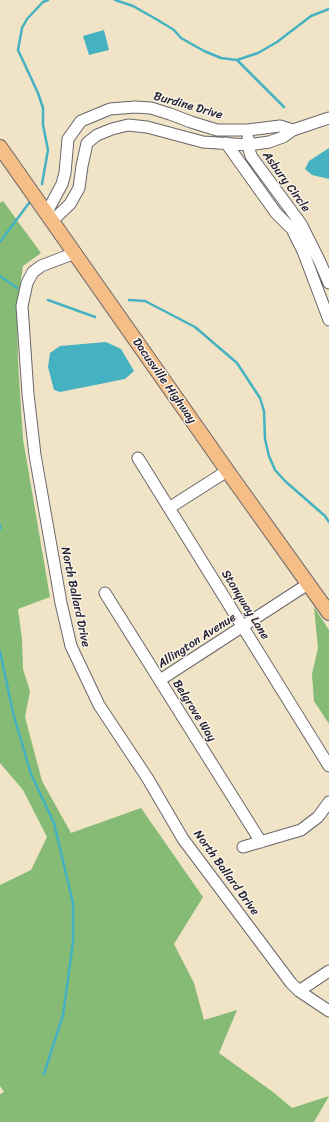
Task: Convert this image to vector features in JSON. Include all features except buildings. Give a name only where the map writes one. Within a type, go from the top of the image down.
[{"type":"main road","name":"Dacusville Highway","points":[[0,147],[329,613]]},
{"type":"street","name":"Burdine Drive","points":[[50,216],[65,172],[68,139],[81,121],[110,109],[135,107],[151,108],[217,130],[248,130],[280,126],[293,130]]},
{"type":"street","name":"Burdine Drive","points":[[50,216],[70,204],[79,188],[87,144],[97,135],[112,129],[128,125],[147,127],[203,142],[248,144],[269,142],[283,137],[293,130],[329,118]]},
{"type":"street","name":"Asbury Circle","points":[[248,130],[248,144],[251,156],[322,266],[329,283]]},
{"type":"street","name":"Asbury Circle","points":[[226,143],[276,212],[297,227],[303,251],[329,320]]},
{"type":"street","name":"North Ballard Drive","points":[[75,253],[41,266],[33,272],[27,283],[22,306],[28,394],[35,455],[61,603],[71,646],[99,706],[148,779],[184,839],[270,955],[299,991],[329,1012]]},
{"type":"street","points":[[310,270],[322,266]]},
{"type":"street","name":"Stonyway Lane","points":[[138,458],[329,766]]},
{"type":"street","points":[[169,508],[228,471]]},
{"type":"street","name":"Allington Avenue","points":[[160,680],[308,584]]},
{"type":"street","name":"Belgrove Way","points":[[105,593],[261,842]]},
{"type":"street","points":[[243,847],[300,830],[318,817],[329,802]]},
{"type":"street","points":[[299,991],[329,971]]},
{"type":"green space","points":[[3,201],[41,253],[23,266],[17,306],[18,362],[23,439],[50,597],[18,609],[22,639],[23,669],[30,691],[25,717],[42,781],[71,833],[141,808],[203,897],[174,944],[194,983],[204,1020],[237,1010],[219,1053],[273,1092],[292,1108],[329,1096],[314,1122],[0,1122],[0,1094],[4,1092],[0,1086],[0,885],[31,870],[47,837],[23,790],[0,763],[0,203]]},
{"type":"green space","points":[[314,607],[329,630],[329,724],[314,701],[312,674],[318,648]]},
{"type":"water","points":[[104,30],[109,50],[89,55],[83,36]]},
{"type":"water","points":[[329,148],[329,179],[312,175],[305,169],[309,161]]},
{"type":"water","points":[[106,342],[121,349],[134,371],[125,379],[60,392],[54,390],[48,367],[50,353],[60,346]]},
{"type":"waterway","points":[[42,184],[48,150],[43,125],[43,108],[38,93],[18,50],[22,28],[27,19],[43,2],[48,0]]},
{"type":"waterway","points":[[115,0],[133,6],[156,19],[174,30],[181,38],[204,51],[221,58],[237,60],[258,53],[277,42],[311,16],[329,9]]},
{"type":"waterway","points":[[237,60],[284,107]]},
{"type":"waterway","points":[[0,242],[29,203]]},
{"type":"waterway","points":[[0,276],[17,288]]},
{"type":"waterway","points":[[48,300],[95,317]]},
{"type":"waterway","points":[[129,300],[145,301],[195,327],[237,363],[260,398],[264,411],[265,439],[269,456],[275,470],[285,481],[325,516],[329,522]]},
{"type":"waterway","points":[[0,651],[13,713],[31,774],[54,823],[73,903],[73,942],[63,1015],[44,1074]]}]
